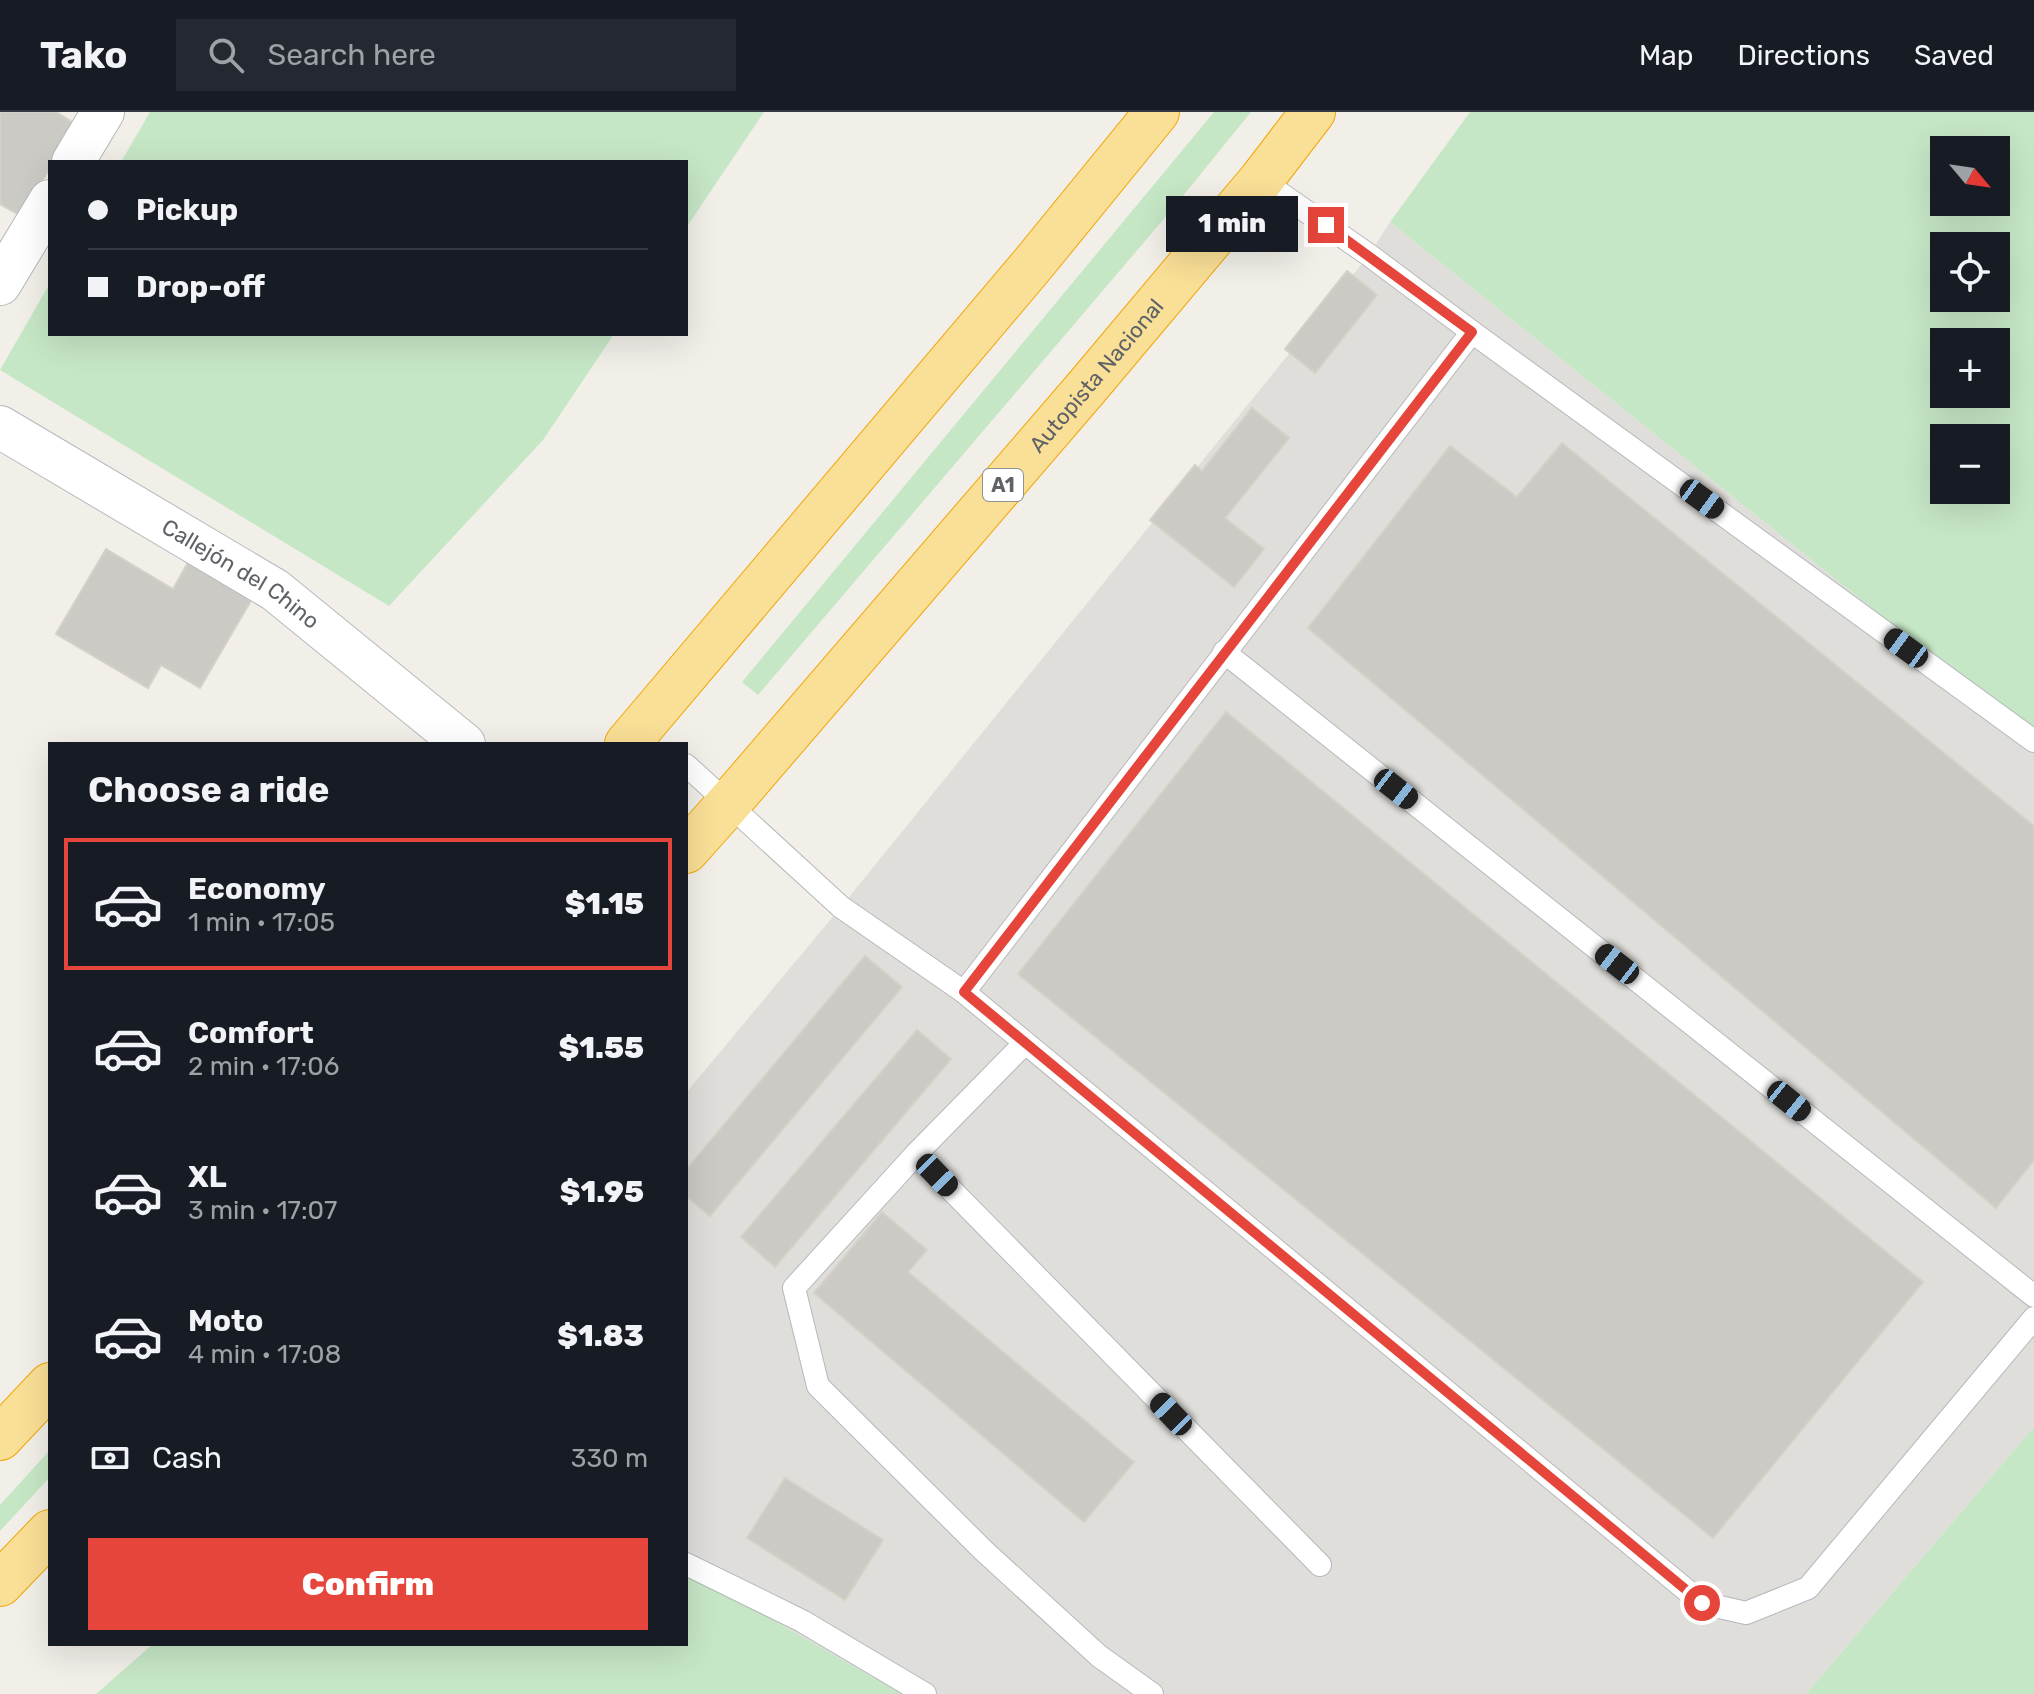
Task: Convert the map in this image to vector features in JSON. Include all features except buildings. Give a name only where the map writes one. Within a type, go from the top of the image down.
[{"type":"highway","points":[[642,735],[1157,112]]},
{"type":"highway","name":"Autopista Nacional","points":[[688,849],[1077,399],[1261,180],[1313,112]]},
{"type":"highway","points":[[0,1438],[48,1387]]},
{"type":"highway","points":[[0,1584],[48,1534]]},
{"type":"street","points":[[74,160],[103,112]]},
{"type":"street","points":[[0,284],[48,204]]},
{"type":"street","name":"Callejón del Chino","points":[[0,427],[275,590],[462,742]]},
{"type":"lane","points":[[1261,180],[1369,255],[2034,741]]},
{"type":"lane","points":[[964,992],[1472,332]]},
{"type":"lane","points":[[1224,652],[2034,1296]]},
{"type":"lane","points":[[688,767],[841,907],[964,992],[1702,1603],[1746,1613],[1808,1588],[2034,1318]]},
{"type":"lane","points":[[1024,1044],[916,1154],[794,1288],[818,1386],[984,1551],[1099,1656],[1152,1694]]},
{"type":"lane","points":[[916,1154],[1320,1565]]},
{"type":"lane","points":[[688,1565],[802,1621],[925,1694]]},
{"type":"shaded area","points":[[1390,222],[2034,738],[2034,1427],[1806,1694],[902,1694],[688,1571],[688,1091],[841,907],[1369,255]]},
{"type":"green space","points":[[150,112],[764,112],[688,225],[688,160],[122,160]]},
{"type":"green space","points":[[1214,112],[1251,112],[1169,213],[758,695],[742,682]]},
{"type":"green space","points":[[1470,112],[2034,112],[2034,738],[1390,222]]},
{"type":"green space","points":[[48,286],[48,336],[613,336],[543,440],[389,606],[0,370]]},
{"type":"green space","points":[[2034,1427],[2034,1694],[1806,1694]]},
{"type":"green space","points":[[48,1452],[48,1479],[0,1531],[0,1505]]},
{"type":"green space","points":[[688,1571],[902,1694],[96,1694],[151,1646],[688,1646]]},
{"type":"route","points":[[1326,225],[1472,332],[964,992],[1702,1603]]}]
